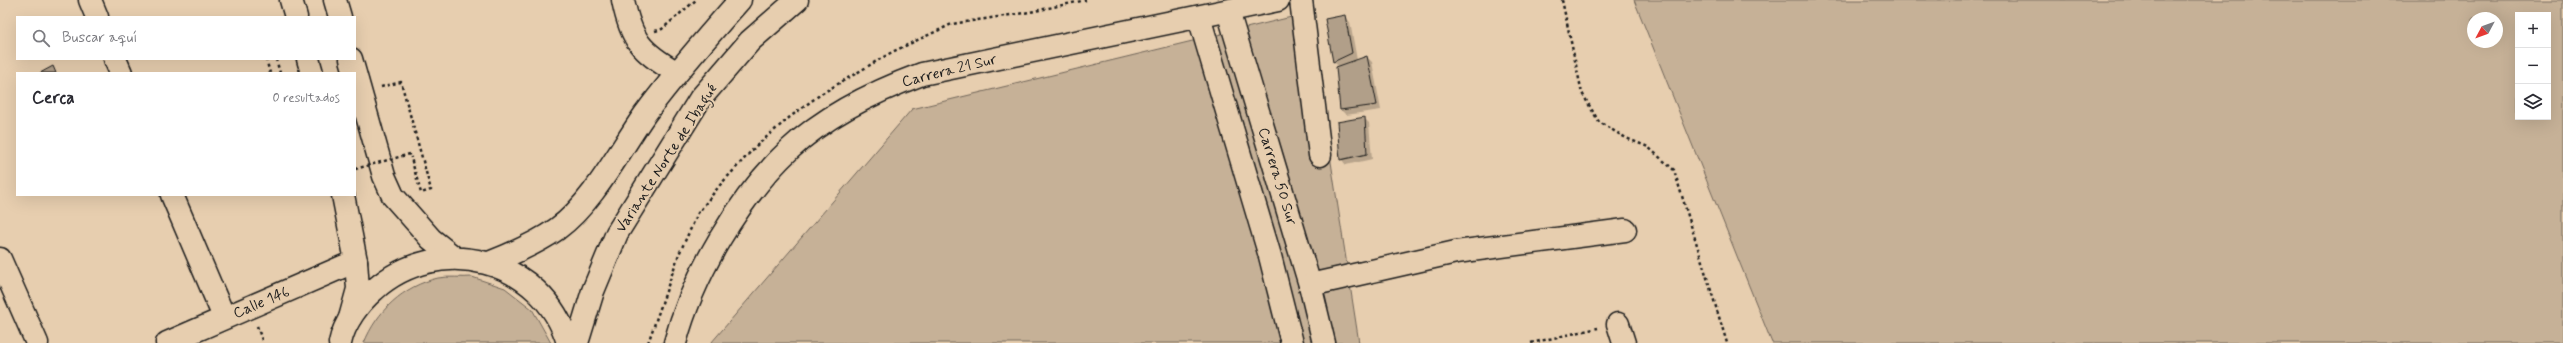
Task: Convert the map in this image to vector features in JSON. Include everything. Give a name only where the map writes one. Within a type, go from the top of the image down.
[{"type":"main road","points":[[90,0],[97,16]]},
{"type":"main road","points":[[291,0],[296,16]]},
{"type":"main road","points":[[335,0],[340,16]]},
{"type":"main road","points":[[623,0],[628,27],[636,39],[651,58],[676,72]]},
{"type":"main road","points":[[489,263],[533,244],[556,230],[571,217],[592,192],[676,72],[740,0]]},
{"type":"main road","name":"Variante Norte de Ibagué","points":[[577,343],[593,291],[616,233],[700,99],[750,40],[796,0]]},
{"type":"main road","name":"Carrera 21 Sur","points":[[675,343],[692,289],[723,233],[743,205],[790,149],[812,131],[848,108],[885,88],[922,74],[1278,0]]},
{"type":"main road","points":[[1300,0],[1320,155]]},
{"type":"main road","name":"Carrera 50 Sur","points":[[1228,11],[1310,285],[1324,343]]},
{"type":"main road","points":[[1199,17],[1270,256],[1292,343]]},
{"type":"main road","points":[[115,60],[121,72]]},
{"type":"main road","points":[[308,60],[312,72]]},
{"type":"main road","points":[[351,60],[355,72]]},
{"type":"main road","points":[[356,76],[384,176],[393,196],[431,240],[455,258]]},
{"type":"main road","points":[[172,196],[224,317]]},
{"type":"main road","points":[[340,343],[350,318],[358,289],[356,261],[343,196]]},
{"type":"main road","points":[[1310,285],[1456,252],[1624,230]]},
{"type":"main road","points":[[350,318],[365,297],[384,281],[406,268],[430,260],[455,258],[489,263],[523,280],[538,293],[560,323],[568,343]]},
{"type":"main road","points":[[0,259],[37,343]]},
{"type":"main road","name":"Calle 146","points":[[167,343],[356,261]]},
{"type":"path","points":[[636,39],[662,29],[696,0]]},
{"type":"path","points":[[1562,0],[1582,93],[1599,122],[1626,138],[1648,147],[1674,170],[1727,343]]},
{"type":"path","points":[[266,60],[270,72]]},
{"type":"path","points":[[276,60],[280,72]]},
{"type":"path","points":[[356,169],[410,154],[421,192],[431,190],[401,82],[361,93]]},
{"type":"path","points":[[1532,343],[1621,333]]},
{"type":"shaded area","points":[[1634,0],[2563,0],[2563,343],[1772,343]]},
{"type":"shaded area","points":[[1308,13],[1359,343],[711,343],[912,109]]},
{"type":"shaded area","points":[[472,277],[505,288],[532,309],[551,343],[364,343],[369,331],[384,310],[414,287],[438,278]]},
{"type":"building","points":[[1345,15],[1352,53],[1333,62],[1325,19]]},
{"type":"building","points":[[1367,56],[1377,105],[1340,110],[1336,67]]},
{"type":"building","points":[[53,66],[56,72],[42,72]]},
{"type":"building","points":[[1365,117],[1367,154],[1340,160],[1337,122]]}]
